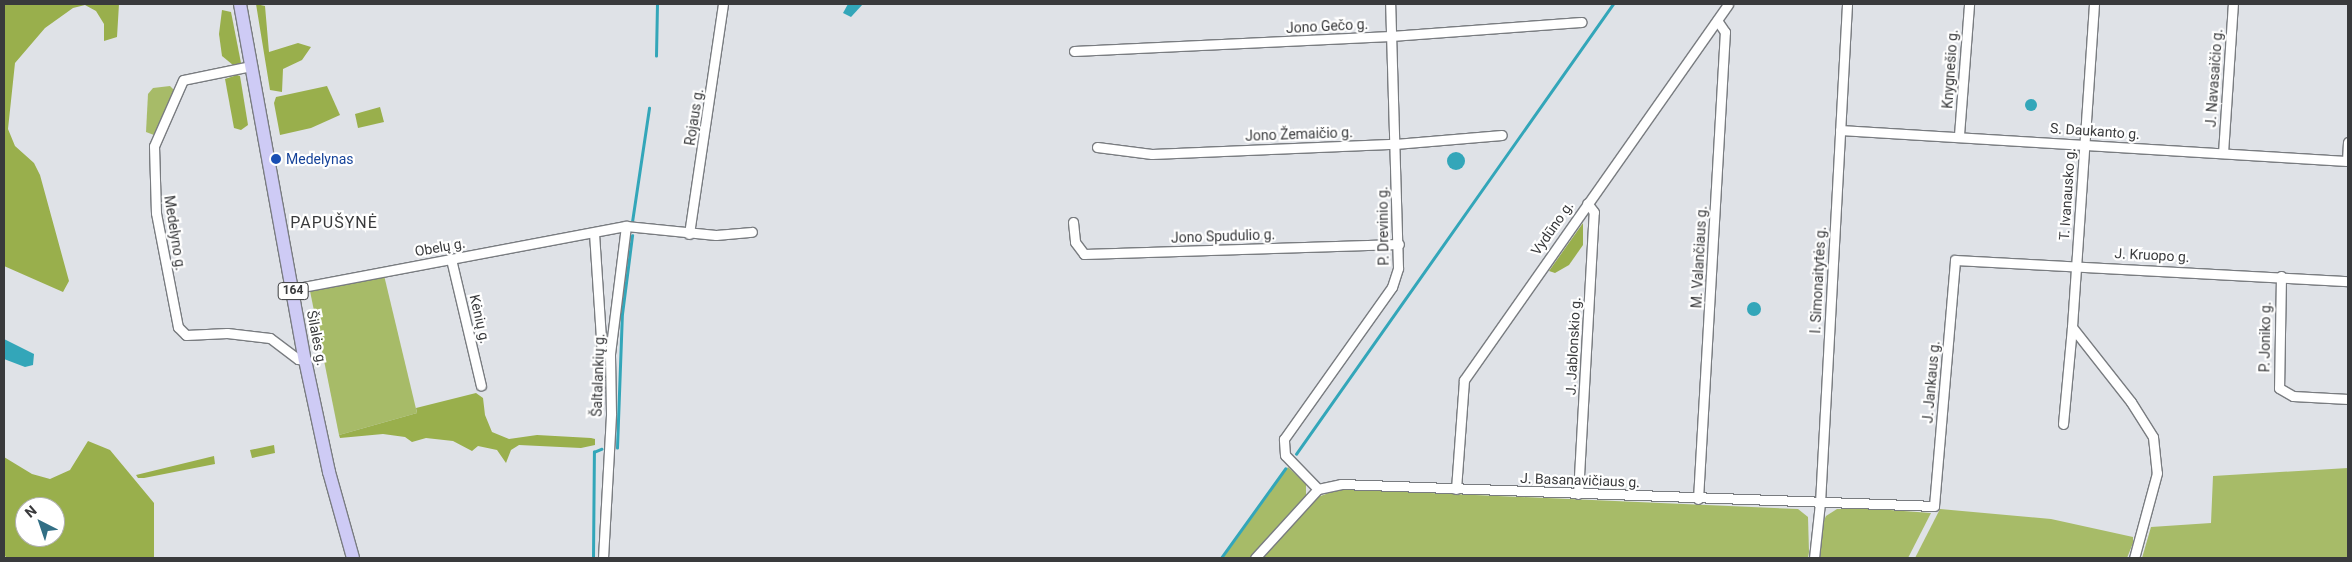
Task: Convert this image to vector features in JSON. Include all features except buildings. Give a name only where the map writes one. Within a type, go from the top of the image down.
[{"type":"main road","name":"Šilalės g.","points":[[240,4],[305,360],[330,472],[353,558]]},
{"type":"street","name":"Rojaus g.","points":[[689,234],[723,4]]},
{"type":"street","name":"P. Drevinio g.","points":[[1318,489],[1285,454],[1284,439],[1392,287],[1398,268],[1399,244],[1390,4]]},
{"type":"street","name":"Vydūno g.","points":[[1456,489],[1464,380],[1728,4]]},
{"type":"street","name":"I. Simonaitytės g.","points":[[1814,558],[1820,503],[1847,4]]},
{"type":"street","name":"Knygnešio g.","points":[[1959,135],[1969,4]]},
{"type":"street","name":"T. Ivanausko g.","points":[[2063,424],[2072,327],[2094,4]]},
{"type":"street","name":"J. Navasaičio g.","points":[[2223,154],[2233,4]]},
{"type":"street","name":"M. Valančiaus g.","points":[[1698,499],[1725,32],[1717,20]]},
{"type":"street","name":"Jono Gečo g.","points":[[1074,51],[1391,36],[1580,22]]},
{"type":"street","name":"Medelyno g.","points":[[251,66],[183,80],[154,146],[156,213],[178,327],[186,335],[227,333],[263,336],[305,360]]},
{"type":"street","name":"S. Daukanto g.","points":[[1840,130],[1959,135],[2348,161]]},
{"type":"street","name":"Jono Žemaičio g.","points":[[1096,147],[1152,154],[1395,144],[1502,135]]},
{"type":"street","points":[[2348,142],[2348,161]]},
{"type":"street","name":"J. Jablonskio g.","points":[[1578,494],[1594,212],[1587,203]]},
{"type":"street","name":"Jono Spudulio g.","points":[[1073,222],[1075,242],[1084,254],[1399,244]]},
{"type":"street","points":[[626,226],[689,234],[716,235],[752,232]]},
{"type":"street","name":"Obelų g.","points":[[292,289],[626,226]]},
{"type":"street","name":"Šaltalankių g.","points":[[603,558],[611,413],[610,354],[626,226]]},
{"type":"street","points":[[594,233],[602,312],[602,353],[610,354]]},
{"type":"street","name":"Kėnių g.","points":[[451,259],[481,386]]},
{"type":"street","name":"J. Kruopo g.","points":[[1955,260],[2348,281]]},
{"type":"street","name":"J. Jankaus g.","points":[[1934,506],[1955,260]]},
{"type":"street","name":"P. Joniko g.","points":[[2281,276],[2279,388],[2293,396],[2348,399]]},
{"type":"street","points":[[2072,327],[2131,402],[2153,437],[2157,473],[2134,558]]},
{"type":"street","name":"J. Basanavičiaus g.","points":[[1318,489],[1341,484],[1698,499],[1934,506]]},
{"type":"street","points":[[1255,558],[1318,489]]},
{"type":"green space","points":[[4,4],[119,4],[117,37],[104,41],[104,24],[96,11],[85,5],[73,8],[45,28],[15,63],[8,129],[15,146],[34,163],[40,175],[69,281],[63,292],[4,266]]},
{"type":"green space","points":[[256,4],[265,6],[269,52],[298,43],[311,47],[302,60],[283,69],[282,92],[270,90]]},
{"type":"green space","points":[[222,10],[231,12],[241,63],[233,65],[222,56],[219,34]]},
{"type":"green space","points":[[237,75],[240,76],[248,125],[241,130],[234,128],[225,79]]},
{"type":"green space","points":[[170,86],[174,90],[154,135],[146,132],[148,94],[153,88]]},
{"type":"green space","points":[[327,86],[340,115],[311,128],[280,135],[274,103],[276,97]]},
{"type":"green space","points":[[380,107],[384,122],[358,128],[355,114]]},
{"type":"green space","points":[[1583,223],[1583,245],[1569,265],[1555,273],[1549,271]]},
{"type":"green space","points":[[383,271],[417,413],[339,435],[309,286]]},
{"type":"green space","points":[[476,393],[483,398],[485,415],[492,432],[509,439],[537,435],[591,438],[595,439],[595,445],[581,448],[519,445],[511,450],[506,463],[497,450],[478,446],[472,451],[453,441],[426,438],[412,442],[405,437],[383,434],[340,438],[339,435],[417,413],[416,408]]},
{"type":"green space","points":[[88,441],[110,450],[154,503],[154,558],[7,558],[4,555],[4,457],[32,474],[50,479],[70,470]]},
{"type":"green space","points":[[274,445],[275,453],[252,458],[250,450]]},
{"type":"green space","points":[[214,456],[215,464],[144,478],[138,478],[136,475]]},
{"type":"green space","points":[[1288,467],[1306,484],[1306,497],[1250,557],[1223,558]]},
{"type":"green space","points":[[2348,468],[2348,558],[2142,558],[2151,527],[2211,523],[2213,476]]},
{"type":"green space","points":[[1339,489],[1798,509],[1808,517],[1809,552],[1808,558],[1262,558],[1318,497]]},
{"type":"green space","points":[[1837,509],[1876,509],[1931,513],[1908,558],[1819,558],[1823,523],[1826,516]]},
{"type":"green space","points":[[1940,509],[2051,519],[2133,537],[2133,543],[2127,558],[1915,558]]},
{"type":"water","points":[[848,4],[863,4],[851,17],[843,13]]},
{"type":"water","points":[[2031,99],[2037,105],[2031,111],[2025,105]]},
{"type":"water","points":[[1456,152],[1462,155],[1465,161],[1462,167],[1456,170],[1450,167],[1447,161],[1450,155]]},
{"type":"water","points":[[1754,302],[1759,304],[1761,309],[1759,314],[1754,316],[1749,314],[1747,309],[1749,304]]},
{"type":"water","points":[[4,339],[34,354],[33,365],[25,367],[4,359]]},
{"type":"waterway","points":[[656,56],[657,4]]},
{"type":"waterway","points":[[1296,454],[1613,4]]},
{"type":"waterway","points":[[632,222],[649,108]]},
{"type":"waterway","points":[[617,448],[622,314],[632,236]]},
{"type":"waterway","points":[[593,558],[594,452],[601,449]]},
{"type":"waterway","points":[[1221,558],[1285,469]]},
{"type":"place","name":"Medelynas","points":[[276,159]]},
{"type":"district","name":"PAPUŠYNĖ","points":[[334,223]]}]
